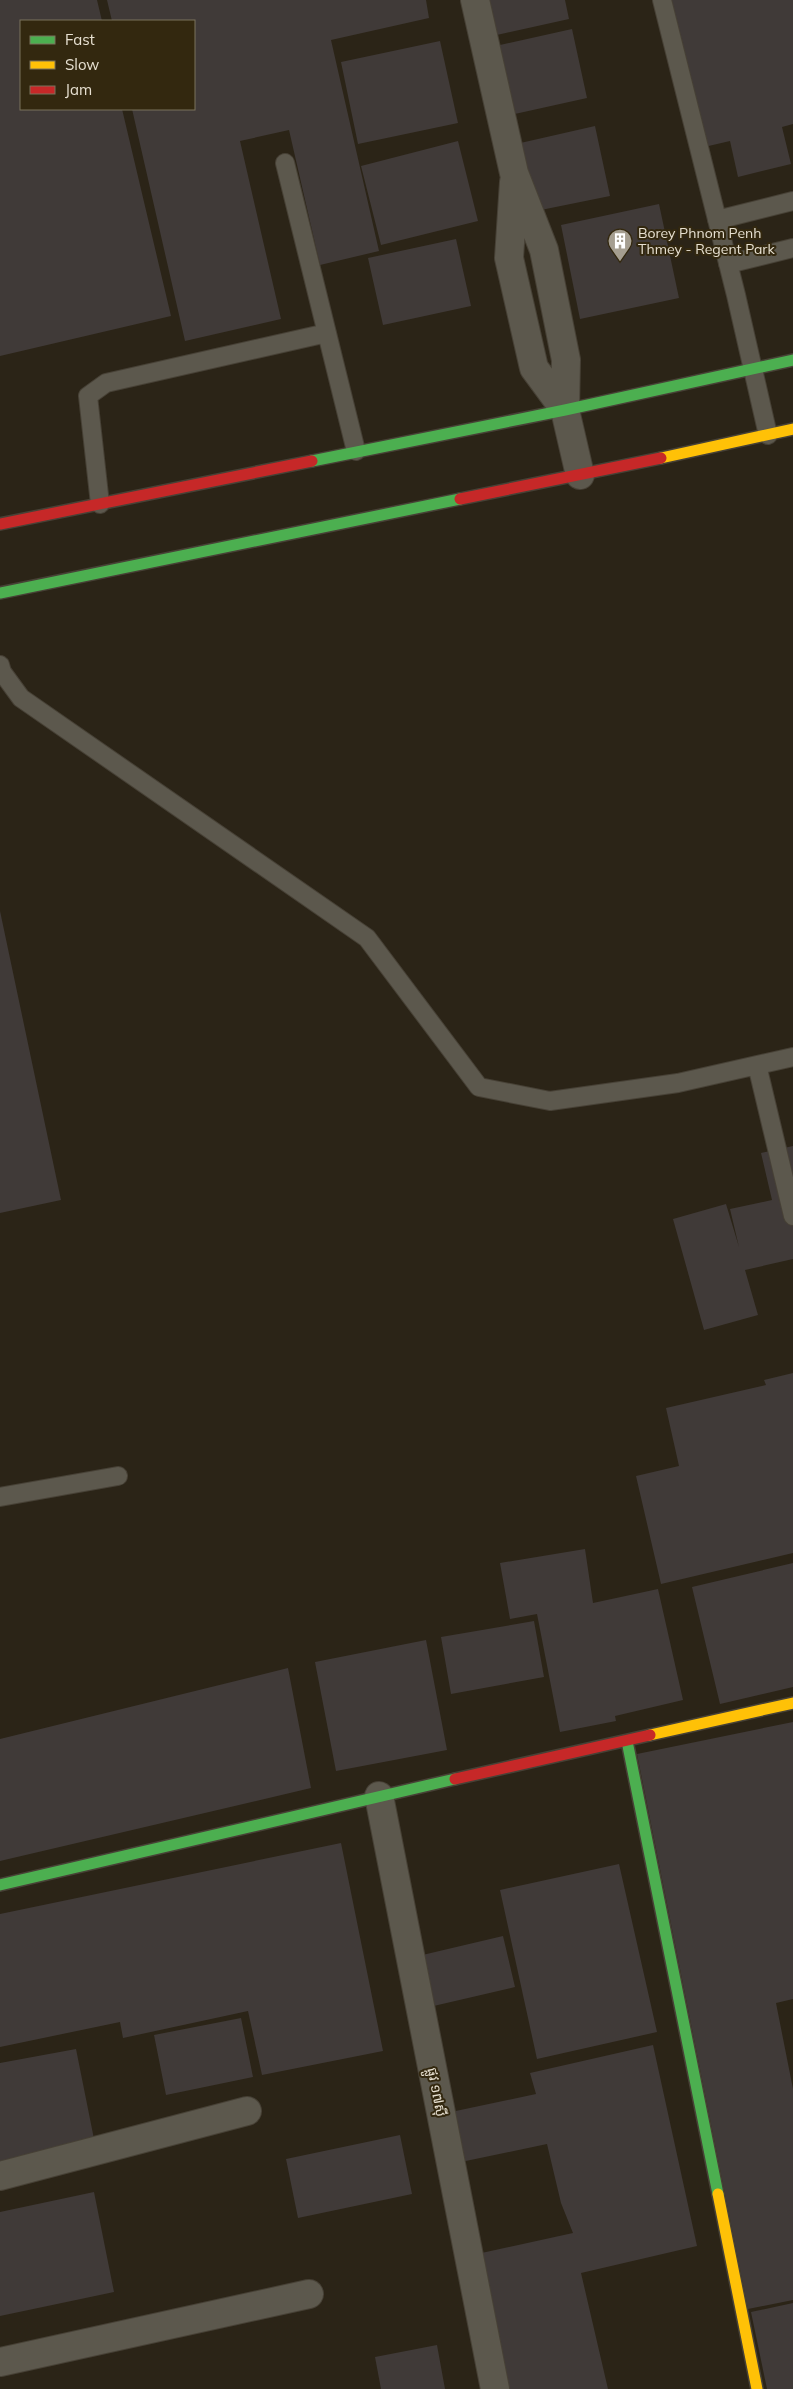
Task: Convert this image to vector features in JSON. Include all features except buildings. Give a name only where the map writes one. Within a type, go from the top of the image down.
[{"type":"main road","points":[[0,524],[565,410],[793,360]]},
{"type":"main road","points":[[0,593],[580,475],[793,429]]},
{"type":"main road","points":[[0,1885],[379,1796],[793,1703]]},
{"type":"main road","points":[[626,1741],[757,2389]]},
{"type":"street","points":[[475,0],[514,173],[544,250],[566,360],[565,410],[580,475]]},
{"type":"street","name":"ផ្លូវ ១៧ស៊ី","points":[[379,1796],[495,2389]]},
{"type":"street","points":[[0,2176],[247,2110]]},
{"type":"street","points":[[0,2362],[309,2294]]},
{"type":"lane","points":[[662,0],[728,264],[768,435]]},
{"type":"lane","points":[[285,163],[356,451]]},
{"type":"lane","points":[[717,220],[793,201]]},
{"type":"lane","points":[[728,264],[793,248]]},
{"type":"lane","points":[[100,504],[88,396],[106,383],[327,334]]},
{"type":"lane","points":[[0,664],[2,672],[21,698],[366,938],[479,1087],[550,1101],[678,1083],[793,1057]]},
{"type":"lane","points":[[757,1065],[793,1216]]},
{"type":"lane","points":[[0,1497],[118,1476]]},
{"type":"traffic: fast","points":[[312,461],[565,410],[793,360]]},
{"type":"traffic: fast","points":[[0,593],[460,499]]},
{"type":"traffic: fast","points":[[627,1741],[718,2194]]},
{"type":"traffic: fast","points":[[0,1885],[455,1779]]},
{"type":"traffic: slow","points":[[661,458],[793,429]]},
{"type":"traffic: slow","points":[[650,1735],[793,1703]]},
{"type":"traffic: slow","points":[[718,2194],[757,2389]]},
{"type":"traffic: jam","points":[[460,499],[661,458]]},
{"type":"traffic: jam","points":[[0,524],[312,461]]},
{"type":"traffic: jam","points":[[455,1779],[650,1735]]},
{"type":"place","name":"Borey Phnom Penh Thmey - Regent Park","points":[[620,262]]}]
